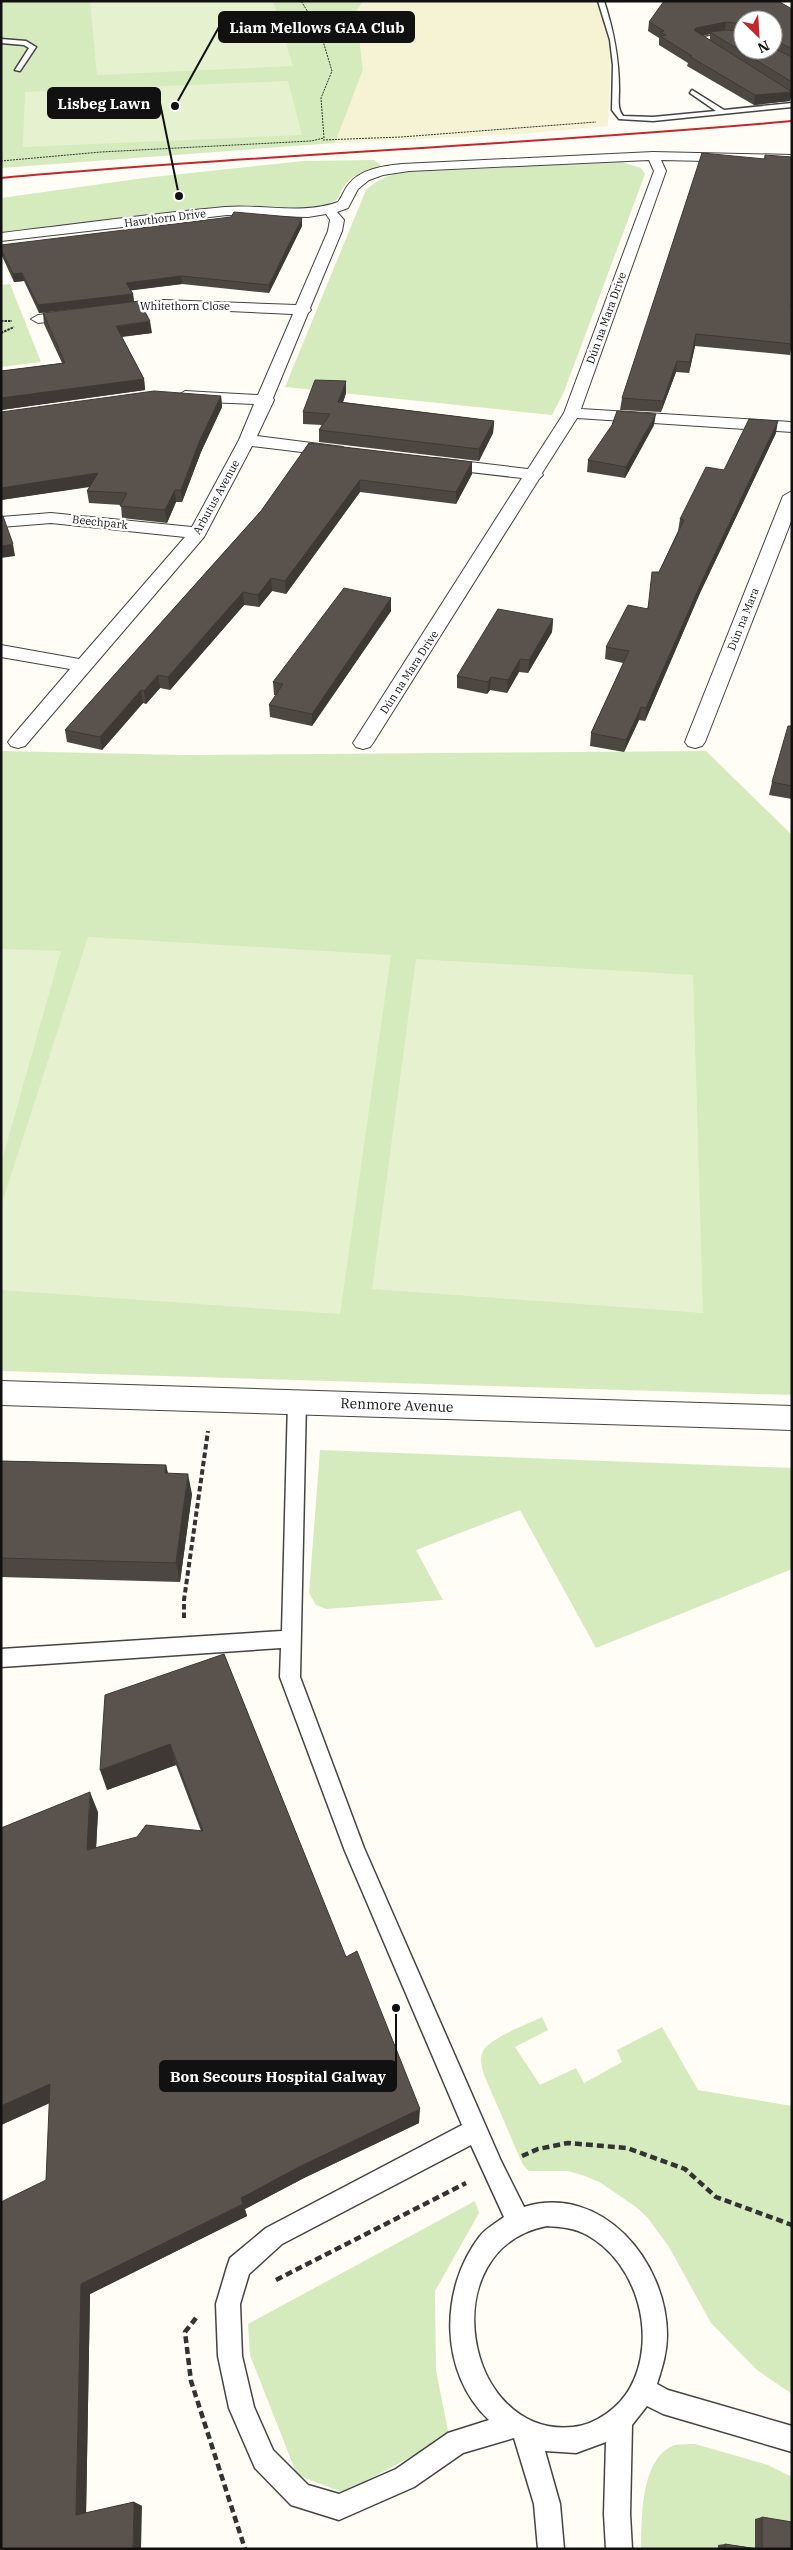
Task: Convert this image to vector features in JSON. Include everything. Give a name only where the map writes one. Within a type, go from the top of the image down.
[{"type":"street","points":[[329,210],[345,204],[351,190],[363,179],[394,169],[504,161],[653,156],[792,159]]},
{"type":"street","name":"Dún na Mara Drive","points":[[363,743],[535,475],[572,413],[660,171],[653,156]]},
{"type":"street","name":"Hawthorn Drive","points":[[1,237],[227,211],[302,214],[329,210]]},
{"type":"street","name":"Arbutus Avenue","points":[[18,742],[198,533],[247,440],[304,310],[337,225],[337,220],[329,210]]},
{"type":"street","name":"Whitethorn Close","points":[[38,319],[164,304],[304,310]]},
{"type":"street","points":[[165,396],[266,400]]},
{"type":"street","points":[[572,413],[792,427]]},
{"type":"street","points":[[247,440],[356,453]]},
{"type":"street","points":[[423,461],[535,475]]},
{"type":"street","name":"Dún na Mara","points":[[695,742],[792,496]]},
{"type":"street","name":"Beechpark","points":[[1,522],[31,518],[57,518],[198,533]]},
{"type":"street","points":[[1,651],[85,666]]},
{"type":"street","name":"Renmore Avenue","points":[[1,1392],[792,1418]]},
{"type":"lane","points":[[601,1],[613,40],[616,65],[615,110],[621,118],[653,119],[792,105]]},
{"type":"lane","points":[[713,49],[698,39],[725,35],[733,36]]},
{"type":"lane","points":[[1,41],[26,43],[32,47],[18,70]]},
{"type":"lane","points":[[692,92],[724,113]]},
{"type":"lane","points":[[297,1401],[290,1677],[306,1725],[355,1851],[493,2169],[518,2221]]},
{"type":"lane","points":[[1,1658],[290,1639]]},
{"type":"lane","points":[[476,2130],[274,2236],[239,2267],[228,2304],[230,2356],[242,2408],[264,2459],[300,2496],[339,2507],[406,2478],[457,2442],[520,2430]]},
{"type":"lane","points":[[547,2214],[577,2218],[605,2232],[628,2254],[645,2285],[654,2320],[653,2356],[643,2390],[632,2407],[619,2420],[591,2438],[559,2442],[520,2430],[486,2402],[469,2370],[461,2325],[462,2298],[474,2265],[492,2239],[518,2221],[547,2214]]},
{"type":"lane","points":[[643,2390],[663,2401],[792,2439]]},
{"type":"lane","points":[[619,2420],[617,2514],[619,2549]]},
{"type":"lane","points":[[520,2430],[547,2504],[551,2549]]},
{"type":"path","points":[[301,1],[320,30],[332,71],[322,98],[326,135],[320,140]]},
{"type":"path","points":[[1,161],[119,151],[411,136],[603,122],[621,118]]},
{"type":"path","points":[[183,1646],[184,1600],[213,1399]]},
{"type":"path","points":[[245,2549],[191,2381],[185,2332],[194,2319],[228,2304],[493,2169],[538,2149],[568,2143],[628,2148],[685,2170],[716,2197],[792,2225]]},
{"type":"shaded area","points":[[363,1],[597,1],[611,52],[608,126],[520,134],[335,143],[363,70],[360,44],[351,20]]},
{"type":"green space","points":[[1,1],[363,1],[351,20],[360,44],[363,70],[335,143],[1,168]]},
{"type":"green space","points":[[90,1],[273,1],[293,66],[97,75]]},
{"type":"green space","points":[[288,81],[302,135],[23,147],[25,92]]},
{"type":"green space","points":[[374,160],[382,166],[366,171],[349,180],[337,200],[319,208],[301,210],[226,207],[1,233],[1,198],[144,178],[304,161]]},
{"type":"green space","points":[[622,162],[641,168],[645,174],[564,392],[552,415],[285,387],[366,190],[375,183],[395,174],[407,172]]},
{"type":"green space","points":[[10,284],[41,362],[1,367],[1,285]]},
{"type":"green space","points":[[1,751],[185,755],[706,751],[792,835],[792,1395],[1,1371]]},
{"type":"green space","points":[[88,937],[391,955],[340,1314],[1,1290],[1,1206]]},
{"type":"green space","points":[[1,949],[61,951],[1,1164]]},
{"type":"green space","points":[[416,959],[693,975],[703,1313],[372,1289]]},
{"type":"green space","points":[[320,1450],[792,1468],[792,1569],[596,1648],[520,1510],[416,1550],[443,1600],[326,1609],[316,1605],[309,1593]]},
{"type":"green space","points":[[542,2017],[548,2030],[515,2047],[540,2085],[576,2068],[584,2083],[622,2062],[617,2050],[662,2027],[698,2090],[792,2106],[792,2394],[757,2370],[711,2323],[669,2247],[648,2218],[636,2207],[601,2183],[585,2176],[568,2171],[529,2171],[523,2165],[484,2075],[481,2057],[483,2051],[493,2041]]},
{"type":"green space","points":[[475,2201],[479,2213],[435,2291],[436,2370],[449,2436],[344,2493],[297,2475],[250,2355],[248,2324]]},
{"type":"green space","points":[[695,2444],[768,2465],[792,2477],[792,2549],[641,2549],[645,2490],[655,2462],[664,2452],[675,2445]]},
{"type":"building","points":[[664,1],[778,1],[792,9],[792,49],[783,44],[783,10],[733,10],[733,23],[726,22],[694,30],[733,55],[733,60],[741,60],[792,92],[755,95],[689,56],[692,56],[660,36],[666,35],[660,32],[664,31],[649,22]]},
{"type":"building","points":[[733,30],[733,46],[710,32]]},
{"type":"building","points":[[783,53],[792,57],[792,82],[756,60],[783,60]]},
{"type":"building","points":[[702,153],[765,159],[765,155],[792,157],[792,300],[790,309],[792,310],[792,344],[696,334],[690,362],[677,361],[663,401],[622,398]]},
{"type":"building","points":[[234,212],[302,218],[269,285],[181,276],[126,283],[133,294],[38,305],[22,273],[13,274],[1,249],[1,245],[231,217]]},
{"type":"building","points":[[139,301],[150,321],[116,326],[144,379],[1,398],[1,371],[65,363],[43,313]]},
{"type":"building","points":[[315,380],[346,381],[338,402],[494,421],[479,449],[319,430],[330,414],[303,412]]},
{"type":"building","points":[[154,391],[221,396],[200,440],[181,490],[175,490],[165,510],[120,506],[127,493],[87,491],[98,473],[1,488],[1,412]]},
{"type":"building","points":[[617,411],[656,414],[626,467],[588,460],[612,425]]},
{"type":"building","points":[[749,419],[778,421],[702,581],[646,708],[641,707],[626,740],[591,733],[629,651],[606,647],[628,605],[648,609],[652,572],[659,572],[684,520],[680,519],[706,467],[724,470]]},
{"type":"building","points":[[309,443],[472,462],[456,492],[360,480],[285,581],[271,578],[258,595],[243,592],[168,677],[158,675],[144,691],[141,690],[100,737],[65,730],[261,511]]},
{"type":"building","points":[[1,516],[3,516],[13,544],[1,546]]},
{"type":"building","points":[[344,588],[391,598],[312,714],[269,705],[283,684],[273,682]]},
{"type":"building","points":[[498,609],[553,619],[529,660],[520,659],[508,680],[491,677],[488,682],[457,676]]},
{"type":"building","points":[[788,726],[792,726],[792,786],[772,782]]},
{"type":"building","points":[[1,1461],[166,1465],[165,1473],[188,1474],[176,1563],[1,1558]]},
{"type":"building","points":[[224,1654],[346,1957],[357,1951],[420,2109],[301,2166],[241,2198],[243,2204],[81,2284],[76,2515],[134,2502],[133,2549],[1,2549],[1,2202],[46,2180],[50,2084],[1,2106],[1,1828],[90,1792],[87,1850],[137,1837],[146,1825],[203,1831],[170,1744],[100,1770],[105,1695]]},
{"type":"building","points":[[762,2517],[792,2522],[792,2549],[762,2549]]},
{"type":"building","points":[[725,2544],[756,2549],[725,2549]]},
{"type":"railway","points":[[1,178],[199,162],[594,137],[792,121]]},
{"type":"place","name":"Liam Mellows GAA Club","points":[[175,106]]},
{"type":"place","name":"Lisbeg Lawn","points":[[179,196]]},
{"type":"place","name":"Bon Secours Hospital Galway","points":[[396,2008]]}]
